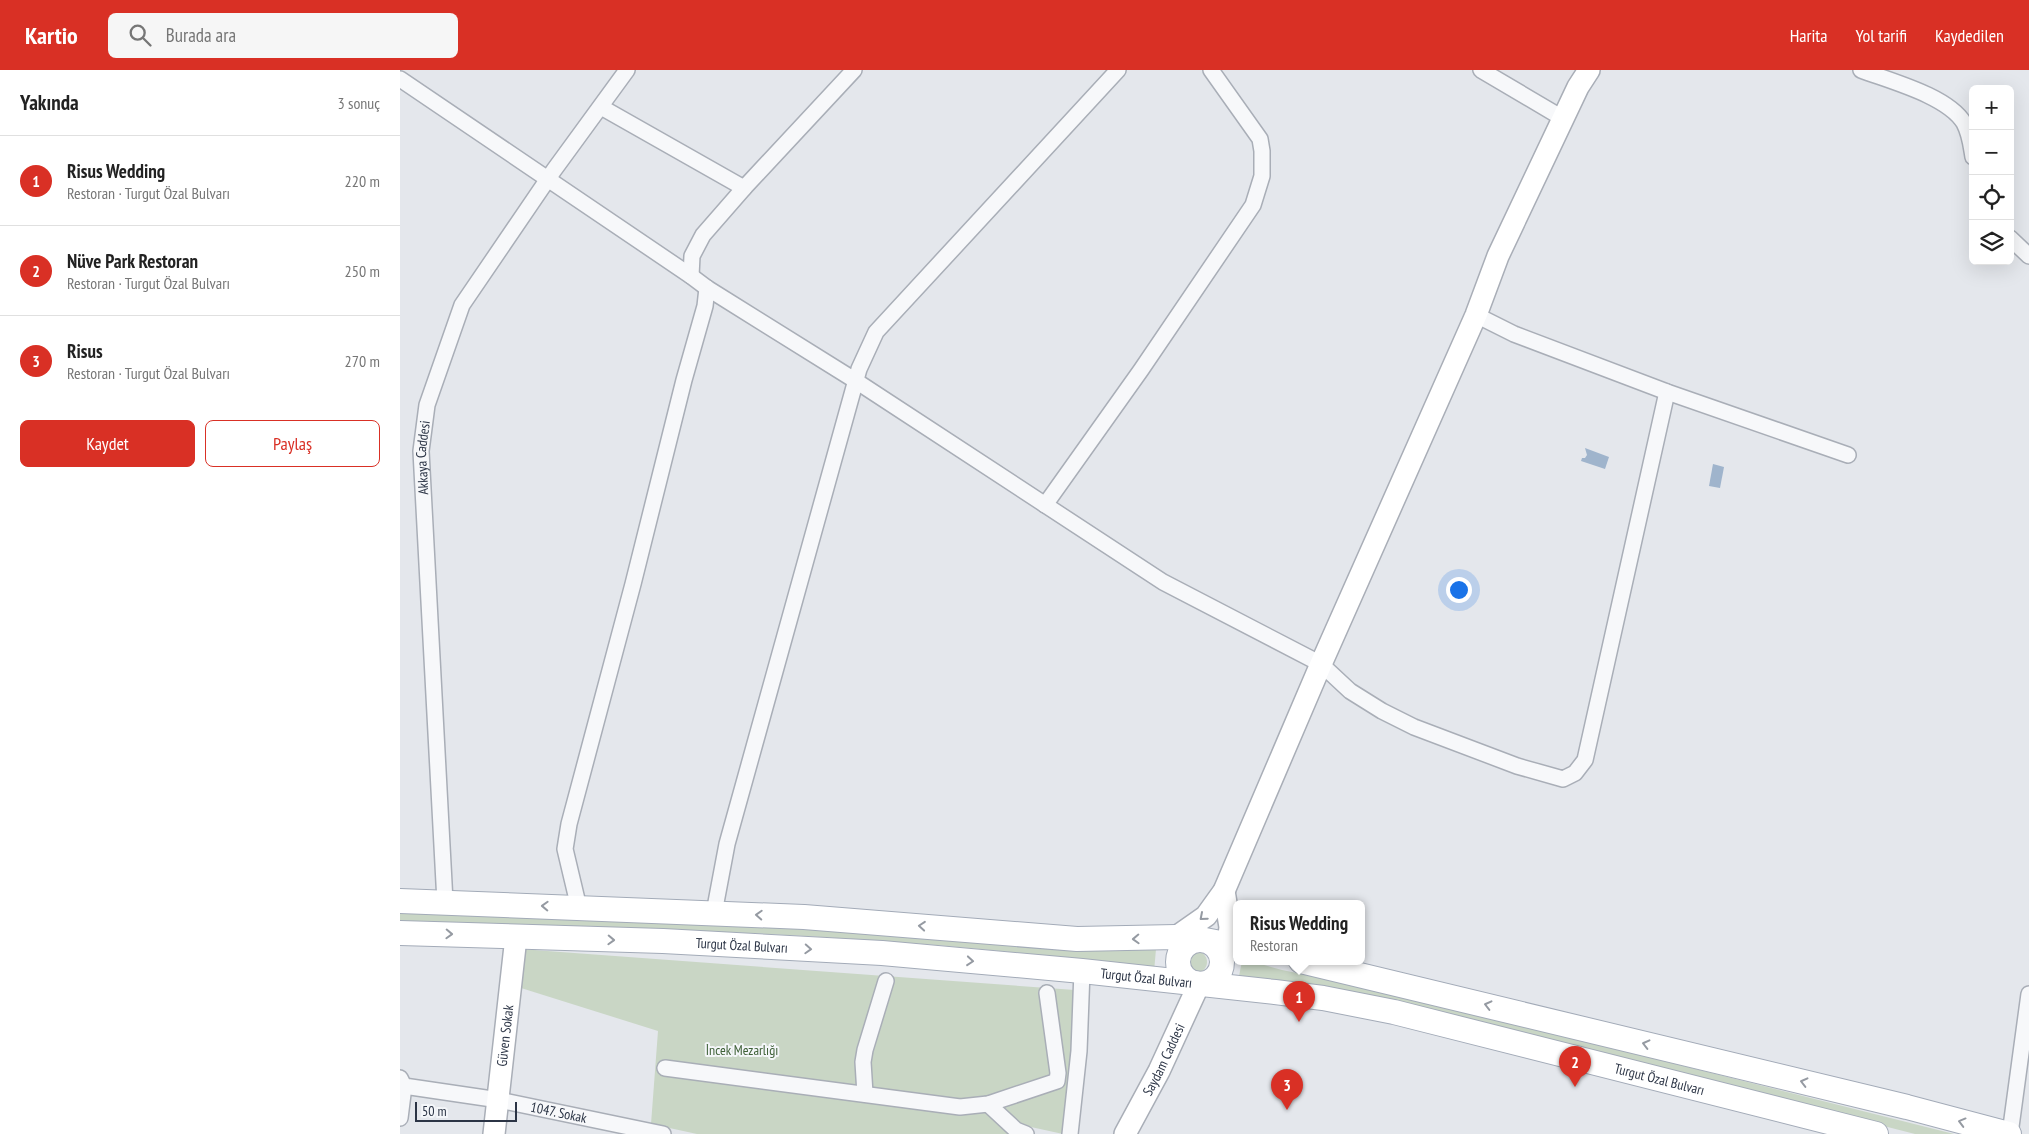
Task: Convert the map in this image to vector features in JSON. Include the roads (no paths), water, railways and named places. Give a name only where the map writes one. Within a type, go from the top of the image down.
[{"type":"main road","points":[[400,901],[714,913],[873,922],[1077,939],[1176,937],[1205,940],[1218,948],[1223,962],[1218,975],[1206,983],[1199,984],[1192,983],[1181,974],[1178,960],[1184,946],[1190,941],[1198,939],[1205,940],[1232,945]]},
{"type":"main road","name":"Turgut Özal Bulvarı","points":[[400,933],[663,941],[863,952],[1082,971],[1323,998],[1394,1012],[1876,1134]]},
{"type":"main road","points":[[1318,965],[1898,1105],[2010,1134]]},
{"type":"street","name":"Akkaya Caddesi","points":[[445,902],[421,451],[427,405],[462,304],[548,178],[627,70]]},
{"type":"street","points":[[691,276],[692,256],[703,235],[854,70]]},
{"type":"street","points":[[714,913],[727,844],[859,368],[876,332],[1118,70]]},
{"type":"street","points":[[1045,505],[1141,370],[1253,205],[1262,176],[1260,139],[1211,70]]},
{"type":"street","points":[[1481,70],[1564,118]]},
{"type":"street","points":[[1176,937],[1206,916],[1224,891],[1320,664],[1476,315],[1498,256],[1578,87],[1589,70]]},
{"type":"street","points":[[1861,70],[1938,100],[1958,114],[1969,133]]},
{"type":"street","points":[[400,79],[707,288],[856,381],[1163,582],[1320,664],[1366,702],[1414,727],[1516,766],[1563,779],[1575,773],[1585,760],[1667,392]]},
{"type":"street","points":[[601,107],[744,188]]},
{"type":"street","points":[[2014,242],[2029,256]]},
{"type":"street","points":[[579,908],[565,849],[569,824],[633,584],[684,380],[705,306],[707,288]]},
{"type":"street","points":[[1476,315],[1514,334],[1667,392],[1848,455]]},
{"type":"street","points":[[1224,891],[1232,945]]},
{"type":"street","name":"Güven Sokak","points":[[494,1134],[516,937]]},
{"type":"street","points":[[1070,1134],[1079,1051],[1082,971]]},
{"type":"street","points":[[865,1094],[863,1062],[865,1050],[886,981]]},
{"type":"street","name":"Saydam Caddesi","points":[[1125,1134],[1159,1071],[1199,984]]},
{"type":"street","points":[[665,1068],[960,1107],[988,1104],[1057,1081],[1058,1073],[1047,993]]},
{"type":"street","points":[[2010,1134],[2029,994]]},
{"type":"street","points":[[400,1118],[402,1082]]},
{"type":"street","name":"1047. Sokak","points":[[402,1082],[499,1100],[623,1130],[663,1134]]},
{"type":"street","points":[[988,1104],[1016,1130],[1026,1134]]},
{"type":"water","points":[[1585,448],[1609,457],[1605,469],[1581,461],[1587,455]]},
{"type":"water","points":[[1713,464],[1724,467],[1720,488],[1709,486]]},
{"type":"place","name":"Risus Wedding","points":[[1299,1022]]},
{"type":"place","name":"Nüve Park Restoran","points":[[1575,1087]]},
{"type":"place","name":"Risus","points":[[1287,1110]]},
{"type":"park label","name":"İncek Mezarlığı","points":[[742,1050]]}]
